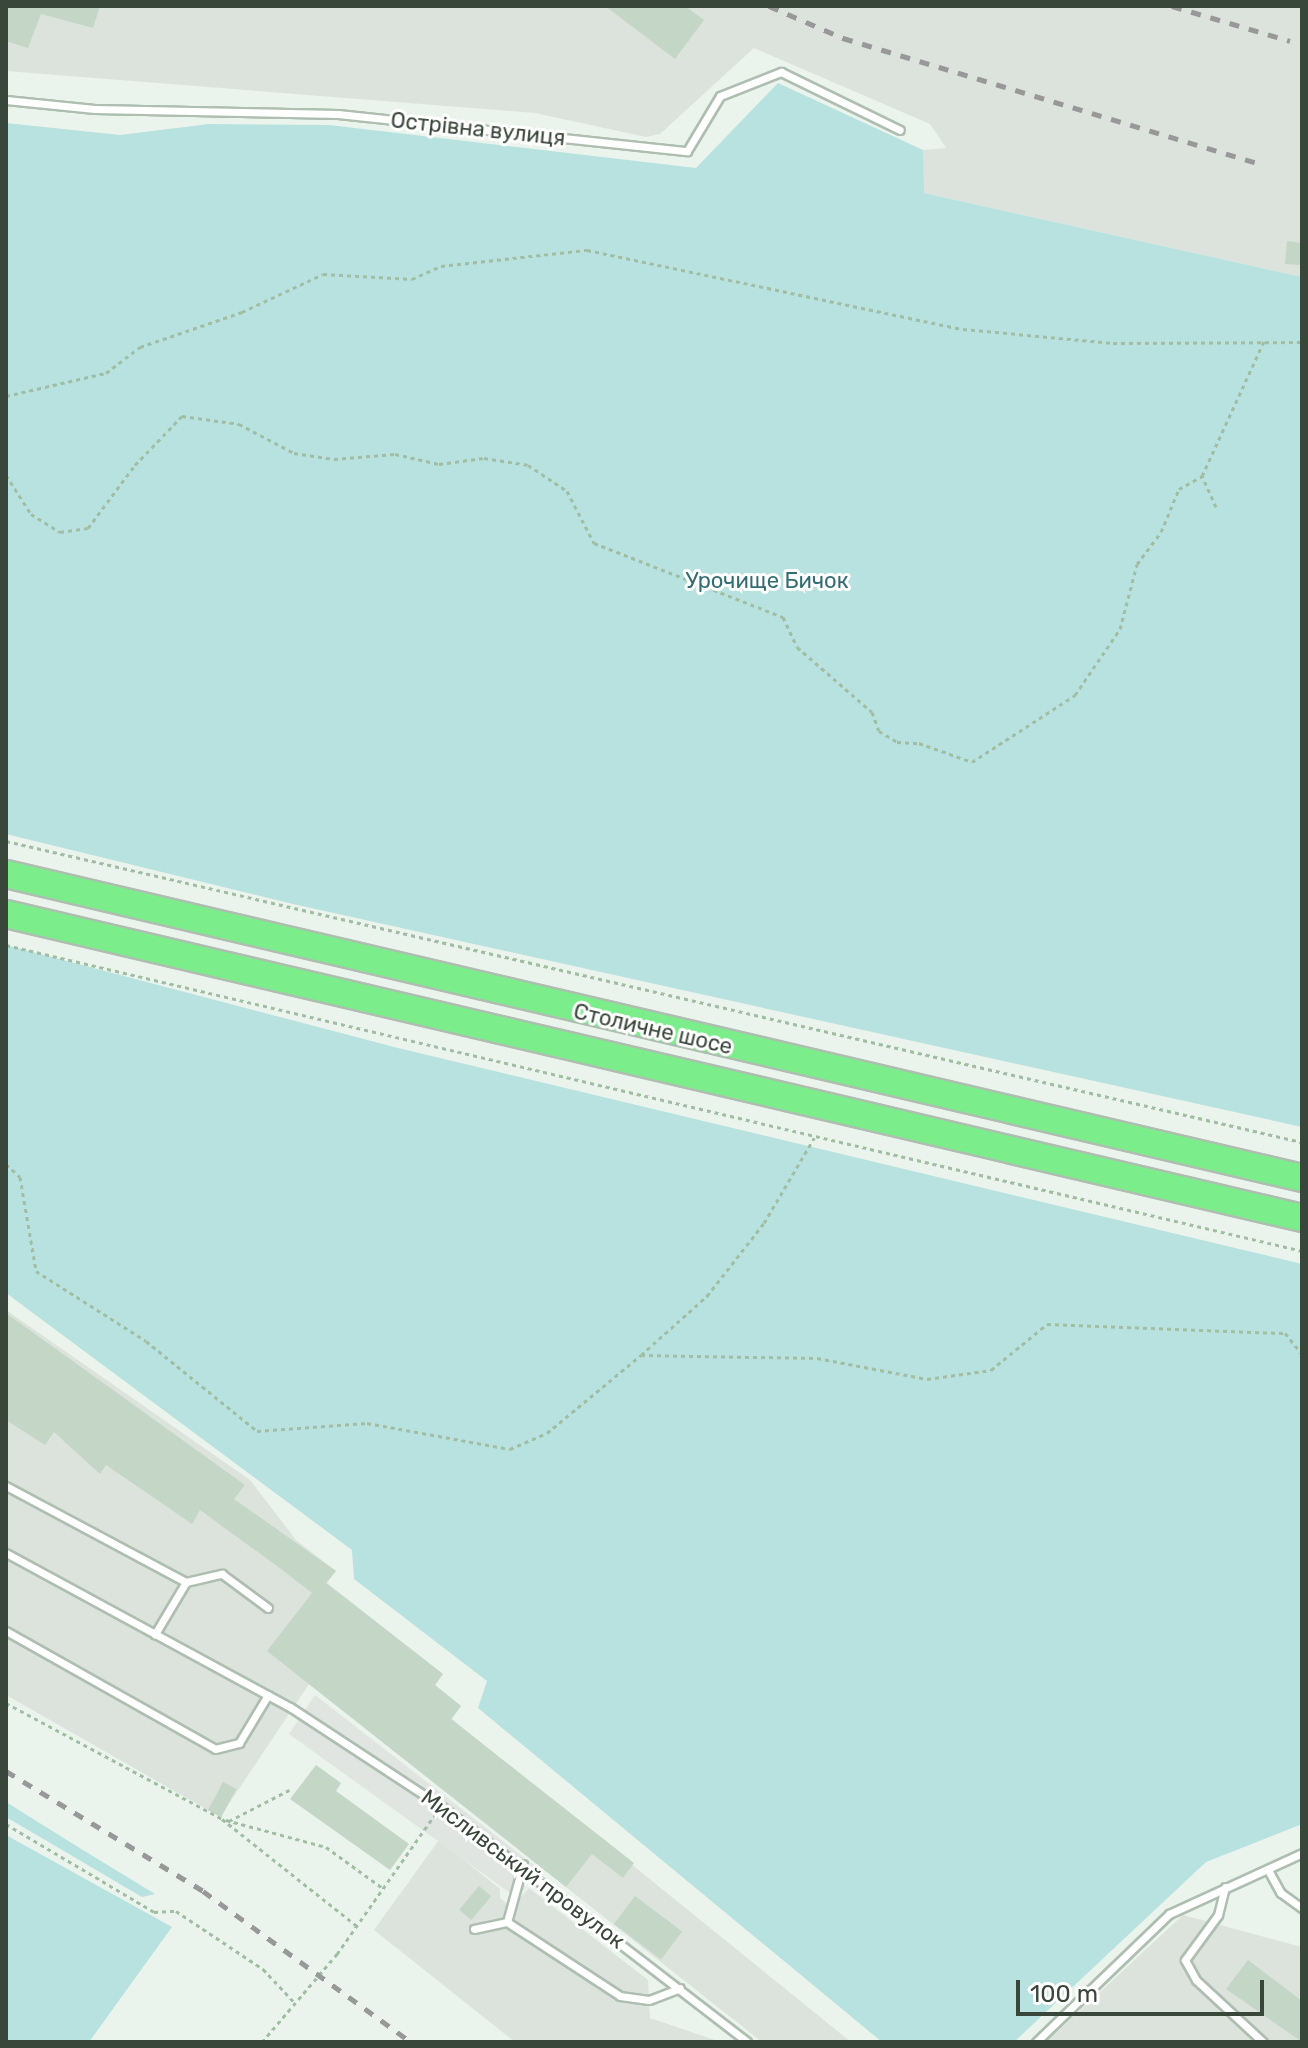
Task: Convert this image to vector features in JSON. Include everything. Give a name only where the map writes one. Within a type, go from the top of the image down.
[{"type":"highway","name":"Столичне шосе","points":[[6,874],[1302,1178]]},
{"type":"highway","name":"Столичне шосе","points":[[6,914],[1302,1218]]},
{"type":"lane","name":"Острівна вулиця","points":[[6,100],[95,109],[338,114],[687,151],[720,96],[781,72],[900,130]]},
{"type":"lane","points":[[6,1486],[186,1582],[222,1574],[268,1608]]},
{"type":"lane","name":"Мисливський провулок","points":[[6,1553],[290,1707],[441,1806],[523,1864],[747,2042]]},
{"type":"lane","points":[[155,1634],[186,1582]]},
{"type":"lane","points":[[6,1631],[215,1749],[239,1743],[268,1695]]},
{"type":"lane","points":[[1036,2042],[1169,1914],[1302,1853]]},
{"type":"lane","points":[[507,1922],[523,1864]]},
{"type":"lane","points":[[1268,1870],[1281,1893],[1302,1908]]},
{"type":"lane","points":[[1225,1887],[1218,1915],[1185,1960],[1196,1980],[1263,2042]]},
{"type":"lane","points":[[474,1929],[507,1922],[620,1996],[649,2000],[680,1988]]},
{"type":"path","points":[[6,396],[28,396],[106,373],[140,347],[242,312],[323,274],[412,279],[441,266],[587,250],[963,329],[1113,343],[1302,342]]},
{"type":"path","points":[[6,475],[31,514],[60,532],[88,528],[135,465],[182,416],[239,424],[294,453],[334,459],[395,454],[439,464],[484,458],[528,465],[567,491],[594,543],[783,617],[797,647],[872,712],[879,731],[897,742],[919,743],[972,762],[1075,695],[1120,629],[1137,564],[1161,532],[1179,489],[1202,476],[1264,341]]},
{"type":"path","points":[[1202,476],[1216,507]]},
{"type":"path","points":[[6,841],[1302,1142]]},
{"type":"path","points":[[6,945],[1302,1251]]},
{"type":"path","points":[[6,1164],[20,1177],[36,1271],[146,1341],[257,1431],[367,1423],[510,1449],[547,1433],[641,1355],[717,1284],[764,1223],[815,1137]]},
{"type":"path","points":[[641,1355],[817,1358],[927,1379],[991,1370],[1047,1324],[1285,1333],[1302,1354]]},
{"type":"path","points":[[6,1703],[222,1819],[357,1926]]},
{"type":"path","points":[[229,1821],[289,1790]]},
{"type":"path","points":[[262,2042],[357,1926],[441,1806]]},
{"type":"path","points":[[222,1819],[326,1847],[384,1889]]},
{"type":"path","points":[[6,1824],[154,1912],[176,1911],[263,1969],[294,2002]]},
{"type":"shaded area","points":[[6,6],[1302,6],[1302,277],[923,193],[923,150],[946,148],[930,124],[754,48],[660,134],[646,137],[535,113],[6,71]]},
{"type":"shaded area","points":[[6,1310],[250,1480],[296,1540],[336,1571],[327,1583],[443,1674],[435,1685],[461,1706],[452,1719],[851,2042],[762,2042],[309,1684],[220,1817],[6,1695]]},
{"type":"shaded area","points":[[315,1695],[540,1870],[517,1898],[289,1734]]},
{"type":"shaded area","points":[[439,1840],[500,1889],[500,1898],[512,1907],[529,1888],[648,1980],[650,2018],[721,2042],[515,2042],[374,1930]]},
{"type":"shaded area","points":[[1183,1915],[1302,1947],[1302,2042],[1046,2042]]},
{"type":"green space","name":"Урочище Бичок","points":[[778,83],[923,150],[924,193],[1302,277],[1302,1127],[293,904],[6,834],[6,123],[120,135],[209,124],[329,125],[696,168]]},
{"type":"green space","points":[[6,945],[398,1048],[1302,1264],[1302,1824],[1206,1862],[1014,2042],[882,2042],[478,1708],[487,1681],[354,1579],[352,1550],[6,1293]]},
{"type":"green space","points":[[6,1802],[155,1894],[142,1897],[6,1817]]},
{"type":"green space","points":[[6,1835],[172,1927],[89,2042],[6,2042]]},
{"type":"building","points":[[6,6],[100,6],[93,28],[41,14],[28,48],[6,41]]},
{"type":"building","points":[[605,6],[685,6],[704,20],[675,59]]},
{"type":"building","points":[[1287,241],[1302,243],[1302,265],[1285,264]]},
{"type":"building","points":[[6,1313],[245,1485],[234,1499],[336,1571],[326,1583],[443,1674],[435,1685],[461,1706],[451,1719],[634,1863],[623,1878],[592,1854],[566,1887],[267,1651],[312,1593],[277,1566],[200,1510],[192,1524],[106,1465],[100,1474],[54,1432],[45,1445],[6,1420]]},
{"type":"building","points":[[316,1765],[341,1783],[336,1791],[409,1844],[390,1870],[290,1799]]},
{"type":"building","points":[[223,1782],[236,1789],[221,1817],[208,1810]]},
{"type":"building","points":[[479,1886],[491,1896],[471,1920],[459,1910]]},
{"type":"building","points":[[635,1896],[682,1932],[661,1959],[614,1924]]},
{"type":"building","points":[[1248,1960],[1302,2001],[1302,2042],[1226,1989]]},
{"type":"railway","points":[[769,6],[843,38],[1258,163]]},
{"type":"railway","points":[[1172,6],[1290,41]]},
{"type":"railway","points":[[6,1771],[203,1891],[411,2042]]}]
